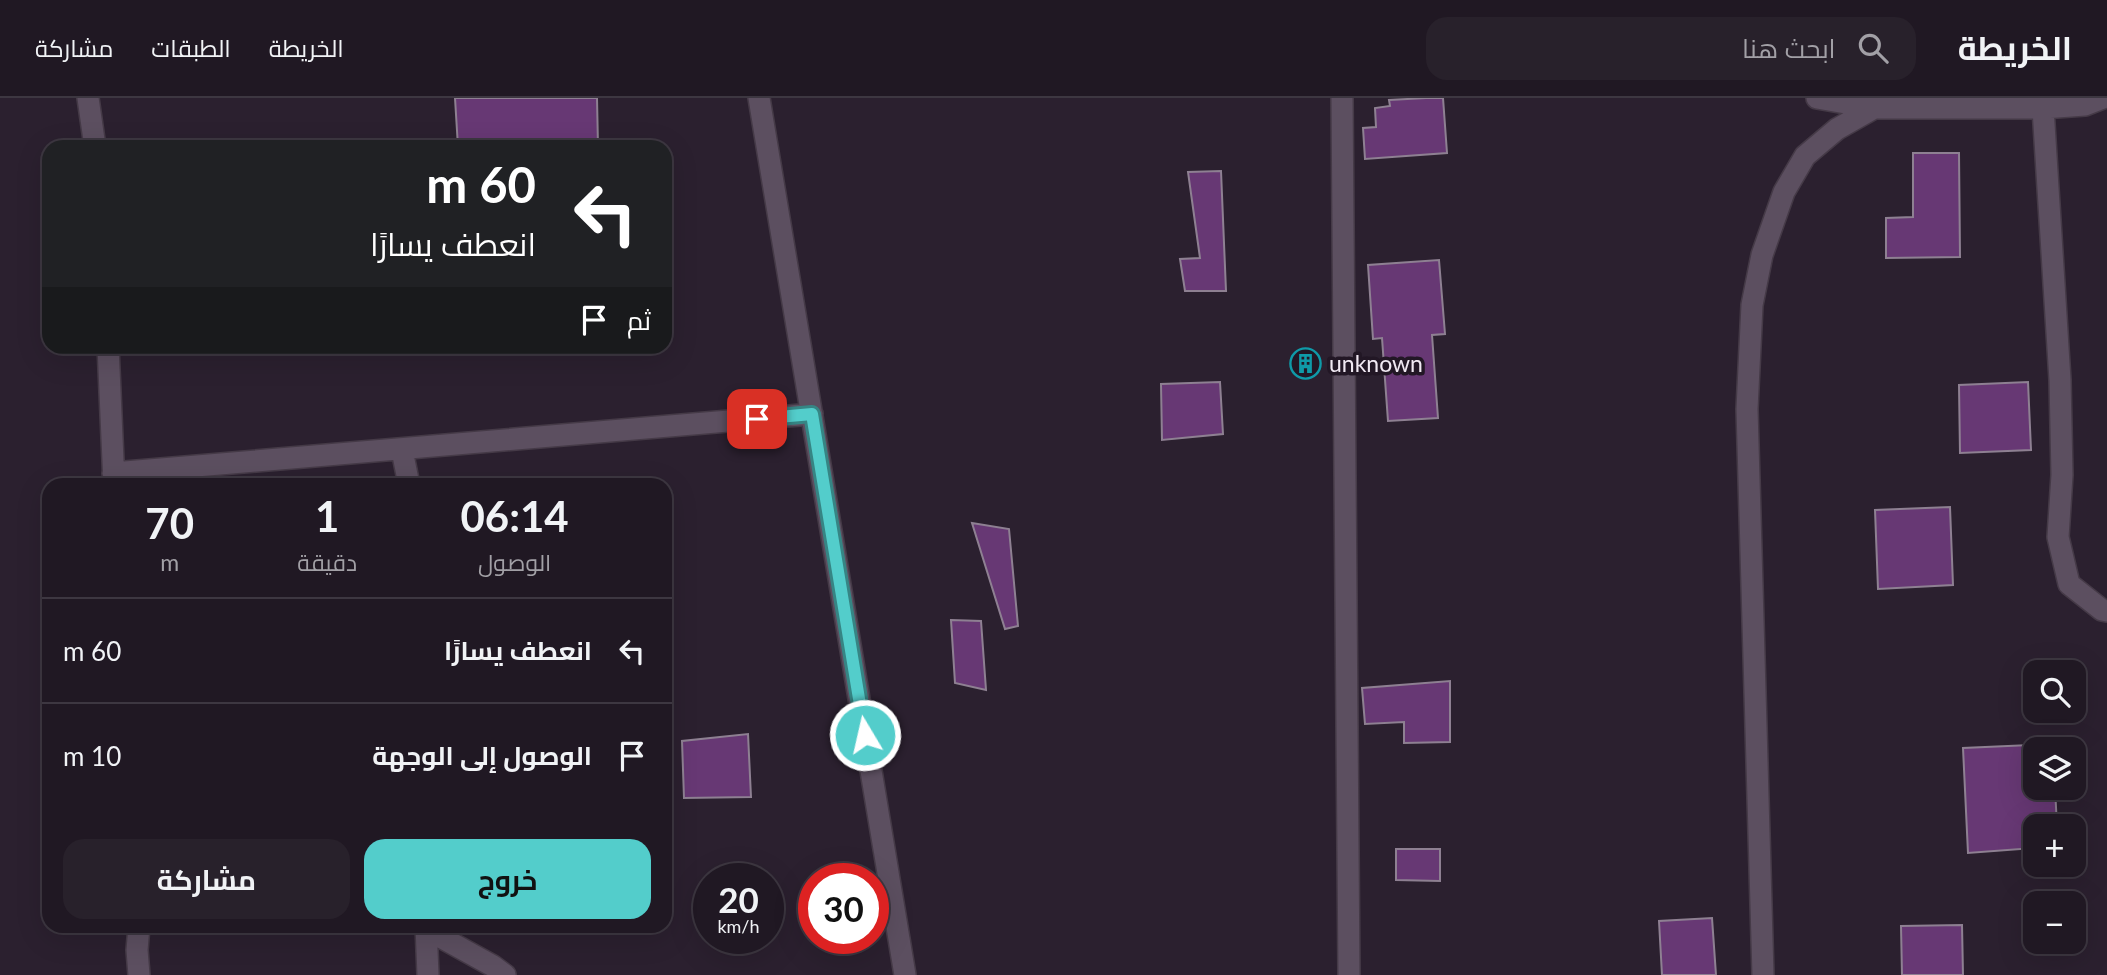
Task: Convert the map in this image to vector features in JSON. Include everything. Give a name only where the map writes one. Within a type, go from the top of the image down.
[{"type":"street","points":[[88,98],[94,140]]},
{"type":"street","points":[[759,98],[905,975]]},
{"type":"street","points":[[1342,98],[1349,975]]},
{"type":"street","points":[[1817,98],[1874,108],[2043,108],[2085,105],[2103,98]]},
{"type":"street","points":[[1763,975],[1747,409],[1752,304],[1762,255],[1784,192],[1805,156],[1837,129],[1874,108]]},
{"type":"street","points":[[2043,108],[2060,380],[2062,475],[2058,537],[2069,584],[2107,611]]},
{"type":"street","points":[[108,354],[114,478]]},
{"type":"street","points":[[124,478],[402,450],[812,414]]},
{"type":"street","points":[[402,450],[408,478]]},
{"type":"street","points":[[138,933],[139,975]]},
{"type":"street","points":[[426,933],[428,975]]},
{"type":"street","points":[[436,933],[505,975]]},
{"type":"building","points":[[455,98],[597,98],[598,140],[458,140]]},
{"type":"building","points":[[1443,98],[1447,153],[1365,159],[1363,128],[1376,127],[1375,108],[1390,106],[1389,100]]},
{"type":"building","points":[[1913,153],[1959,153],[1960,257],[1886,258],[1886,218],[1913,217]]},
{"type":"building","points":[[1221,171],[1226,291],[1185,291],[1180,259],[1200,258],[1188,172]]},
{"type":"building","points":[[1439,260],[1445,334],[1432,335],[1438,418],[1388,421],[1382,338],[1373,339],[1368,265]]},
{"type":"building","points":[[1220,382],[1223,434],[1162,440],[1161,384]]},
{"type":"building","points":[[2028,382],[2031,450],[1960,453],[1959,385]]},
{"type":"building","points":[[1950,507],[1953,585],[1878,589],[1875,510]]},
{"type":"building","points":[[972,523],[1009,529],[1018,626],[1005,629]]},
{"type":"building","points":[[951,620],[981,621],[986,690],[955,683]]},
{"type":"building","points":[[1450,681],[1450,742],[1404,743],[1404,722],[1365,724],[1362,688]]},
{"type":"building","points":[[748,734],[751,797],[684,798],[682,741]]},
{"type":"building","points":[[2023,745],[2023,800],[2056,800],[2056,814],[2023,814],[2023,849],[1968,853],[1963,748]]},
{"type":"building","points":[[1396,849],[1440,849],[1440,881],[1396,880]]},
{"type":"building","points":[[1712,918],[1716,975],[1662,975],[1659,921]]},
{"type":"building","points":[[1962,925],[1963,975],[1902,975],[1901,926]]},
{"type":"place","name":"unknown","points":[[1306,364]]},
{"type":"route","points":[[757,419],[812,414],[865,735]]}]
